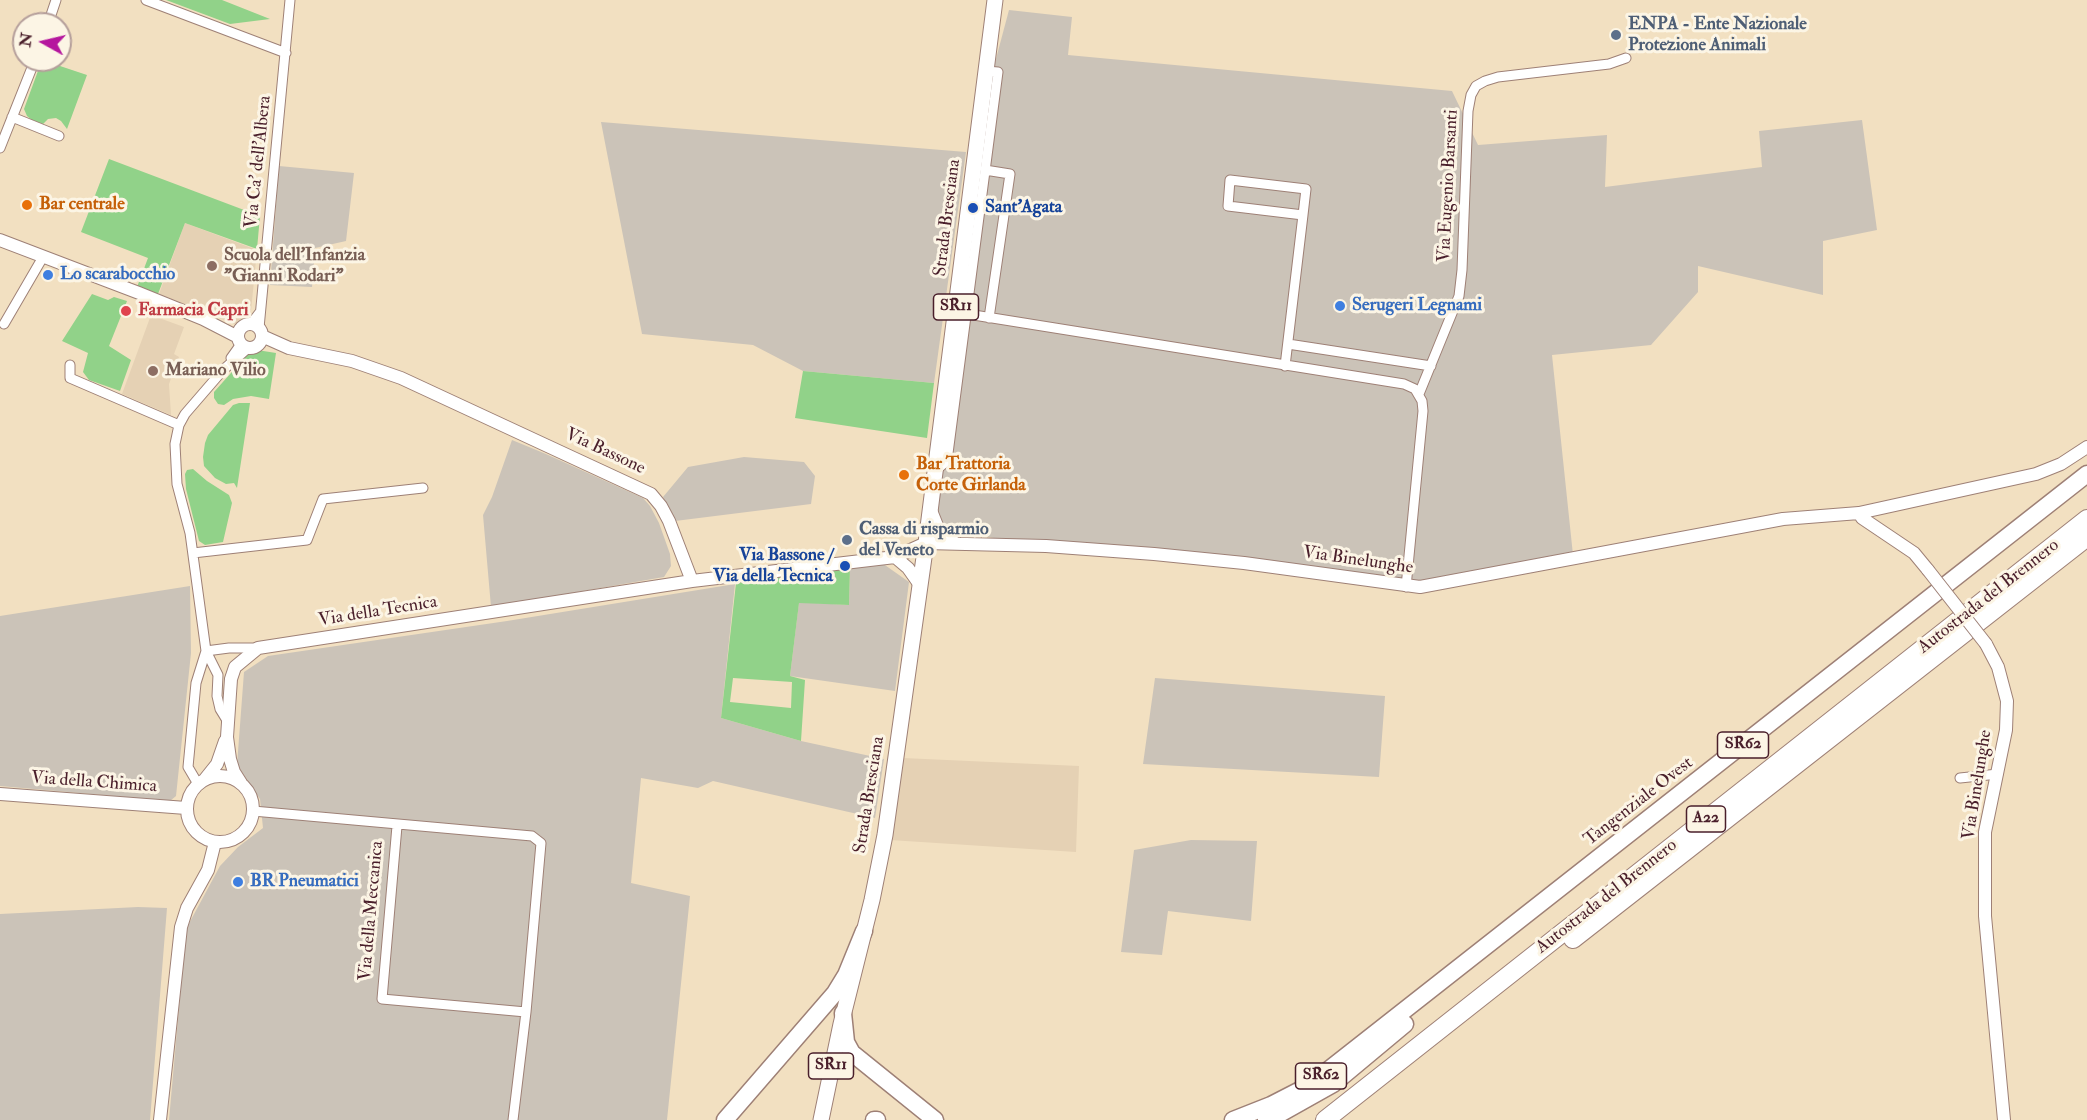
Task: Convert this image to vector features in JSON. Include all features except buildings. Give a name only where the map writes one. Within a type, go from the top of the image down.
[{"type":"highway","name":"Tangenziale Ovest","points":[[1233,1120],[1271,1105],[1308,1086],[2087,474]]},
{"type":"highway","name":"Tangenziale Ovest","points":[[1266,1120],[1333,1084],[1423,1009],[2087,486]]},
{"type":"highway","name":"Autostrada del Brennero","points":[[1325,1120],[2087,519]]},
{"type":"highway","name":"Autostrada del Brennero","points":[[1343,1120],[2087,537]]},
{"type":"highway","points":[[725,1120],[835,993],[846,975],[864,931]]},
{"type":"highway","points":[[843,1013],[846,1042],[852,1053],[935,1120]]},
{"type":"highway","points":[[1285,1120],[1333,1084]]},
{"type":"main road","name":"Strada Bresciana","points":[[821,1120],[843,1013],[885,835],[935,471],[944,442],[961,313],[995,0]]},
{"type":"street","points":[[146,0],[286,53]]},
{"type":"street","name":"Via Ca' dell'Albera","points":[[250,336],[261,310],[290,0]]},
{"type":"street","name":"Via Eugenio Barsanti","points":[[1406,586],[1423,411],[1419,394],[1459,297],[1468,111],[1471,95],[1476,86],[1498,77],[1609,64],[1626,58]]},
{"type":"street","name":"Strada Bresciana","points":[[961,313],[985,170],[998,72],[986,71]]},
{"type":"street","points":[[0,148],[30,72]]},
{"type":"street","points":[[12,117],[59,136]]},
{"type":"street","name":"Strada Bresciana","points":[[985,170],[1010,174],[989,318]]},
{"type":"street","points":[[1285,366],[1288,344],[1303,215],[1306,189],[1230,180],[1228,206],[1303,215]]},
{"type":"street","points":[[0,240],[43,256],[4,324]]},
{"type":"street","name":"Via Bassone","points":[[43,256],[250,336],[289,348],[352,362],[401,378],[651,494],[662,506],[669,521],[692,582]]},
{"type":"street","points":[[961,313],[1404,384],[1419,394]]},
{"type":"street","points":[[228,722],[220,709],[217,696],[218,675],[206,651],[190,533],[177,484],[175,444],[179,425],[185,414],[250,336]]},
{"type":"street","points":[[1288,344],[1431,366]]},
{"type":"street","points":[[70,365],[70,378],[179,425]]},
{"type":"street","name":"Via Binelunghe","points":[[926,543],[1046,546],[1154,554],[1244,563],[1420,587],[1783,519],[1859,513],[2036,474],[2061,464],[2087,447]]},
{"type":"street","points":[[193,553],[307,540],[323,499],[423,488]]},
{"type":"street","points":[[930,508],[938,528],[955,543]]},
{"type":"street","name":"Via Binelunghe","points":[[1859,513],[1862,518],[1914,554],[1928,570],[1986,644],[1998,667],[2007,701],[2006,730],[1985,832],[1985,916],[2004,1120]]},
{"type":"street","points":[[692,582],[895,556],[926,543]]},
{"type":"street","points":[[895,556],[908,568],[920,585]]},
{"type":"street","name":"Via della Tecnica","points":[[206,651],[258,648],[692,582]]},
{"type":"street","points":[[227,737],[217,764],[188,799],[186,808],[194,831],[207,840],[215,842],[224,842],[241,835],[247,828],[254,811],[248,791],[241,783],[230,759],[227,737],[231,679],[235,667],[258,648]]},
{"type":"street","points":[[201,781],[188,767],[196,683],[206,651]]},
{"type":"street","points":[[1960,778],[1998,774]]},
{"type":"street","points":[[201,781],[217,775],[230,777],[241,783]]},
{"type":"street","name":"Via della Chimica","points":[[0,794],[186,808]]},
{"type":"street","name":"Via della Meccanica","points":[[254,811],[532,836],[541,843],[526,1012],[513,1120]]},
{"type":"street","name":"Via della Meccanica","points":[[397,825],[382,999],[526,1012]]},
{"type":"street","points":[[160,1120],[181,927],[188,908],[208,870],[215,842]]},
{"type":"shaded area","points":[[1009,10],[1072,17],[1068,55],[1452,91],[1478,145],[1607,135],[1605,187],[1762,167],[1759,131],[1862,120],[1877,230],[1823,241],[1823,295],[1698,266],[1698,292],[1651,345],[1552,355],[1573,555],[1413,584],[1011,541],[948,530],[940,523],[937,511],[993,70]]},
{"type":"shaded area","points":[[601,122],[966,152],[934,383],[803,371],[753,345],[642,334]]},
{"type":"shaded area","points":[[279,166],[354,173],[346,241],[315,248],[312,287],[270,285]]},
{"type":"shaded area","name":"Scuola dell'Infanzia \"Gianni Rodari\"","points":[[185,223],[257,250],[251,311],[244,321],[234,324],[159,294]]},
{"type":"shaded area","name":"Mariano Vilio","points":[[151,315],[184,327],[174,354],[179,357],[169,384],[171,415],[122,394]]},
{"type":"shaded area","points":[[512,440],[643,498],[659,523],[670,554],[671,566],[664,577],[491,607],[483,515],[492,497]]},
{"type":"shaded area","points":[[744,457],[804,462],[815,476],[811,504],[675,521],[663,497],[688,467]]},
{"type":"shaded area","points":[[882,563],[909,582],[895,691],[790,676],[799,602],[849,605],[850,568]]},
{"type":"shaded area","points":[[735,584],[721,718],[801,741],[884,759],[875,818],[713,781],[698,788],[641,778],[631,883],[690,896],[667,1120],[169,1120],[186,929],[220,866],[238,847],[263,828],[260,799],[237,765],[244,672],[268,656],[507,621]]},
{"type":"shaded area","points":[[190,586],[191,653],[176,796],[170,801],[0,786],[0,616]]},
{"type":"shaded area","points":[[1155,678],[1385,696],[1379,777],[1143,764]]},
{"type":"shaded area","points":[[903,758],[1079,766],[1076,852],[890,840]]},
{"type":"shaded area","points":[[1191,840],[1257,841],[1251,921],[1168,911],[1162,955],[1121,952],[1134,850]]},
{"type":"shaded area","points":[[138,907],[167,908],[150,1120],[0,1120],[0,914]]},
{"type":"green space","points":[[166,0],[222,0],[270,19],[230,24]]},
{"type":"green space","points":[[72,70],[87,75],[67,129],[56,118],[48,119],[43,124],[32,120],[24,109],[38,72],[72,72]]},
{"type":"green space","points":[[109,159],[260,216],[257,249],[185,223],[158,294],[137,287],[148,258],[81,232]]},
{"type":"green space","points":[[92,294],[108,300],[114,297],[127,301],[109,346],[131,360],[120,391],[89,380],[83,372],[88,353],[62,341]]},
{"type":"green space","points":[[257,350],[276,353],[269,399],[251,396],[233,399],[224,405],[218,404],[214,398],[214,392],[247,355]]},
{"type":"green space","points":[[803,371],[934,383],[927,438],[795,418]]},
{"type":"green space","points":[[250,403],[237,488],[234,483],[226,484],[215,478],[204,466],[203,457],[208,435],[233,405]]},
{"type":"green space","points":[[193,469],[229,495],[232,503],[223,542],[205,545],[199,541],[186,489],[185,474],[187,470]]},
{"type":"green space","points":[[850,568],[849,605],[799,603],[790,676],[805,680],[801,741],[721,718],[736,583]],"holes":[[[733,678],[792,682],[791,708],[730,702]]]},
{"type":"place","name":"ENPA - Ente Nazionale Protezione Animali","points":[[1616,35]]},
{"type":"place","name":"Bar centrale","points":[[27,205]]},
{"type":"place","name":"Sant'Agata","points":[[973,208]]},
{"type":"place","name":"Scuola dell'Infanzia \"Gianni Rodari\"","points":[[212,266]]},
{"type":"place","name":"Lo scarabocchio","points":[[48,275]]},
{"type":"place","name":"Serugeri Legnami","points":[[1340,306]]},
{"type":"place","name":"Farmacia Capri","points":[[126,311]]},
{"type":"place","name":"Mariano Vilio","points":[[153,371]]},
{"type":"place","name":"Bar Trattoria Corte Girlanda","points":[[904,475]]},
{"type":"place","name":"Cassa di risparmio del Veneto","points":[[847,540]]},
{"type":"place","name":"Via Bassone / Via della Tecnica","points":[[845,566]]},
{"type":"place","name":"BR Pneumatici","points":[[238,882]]}]
